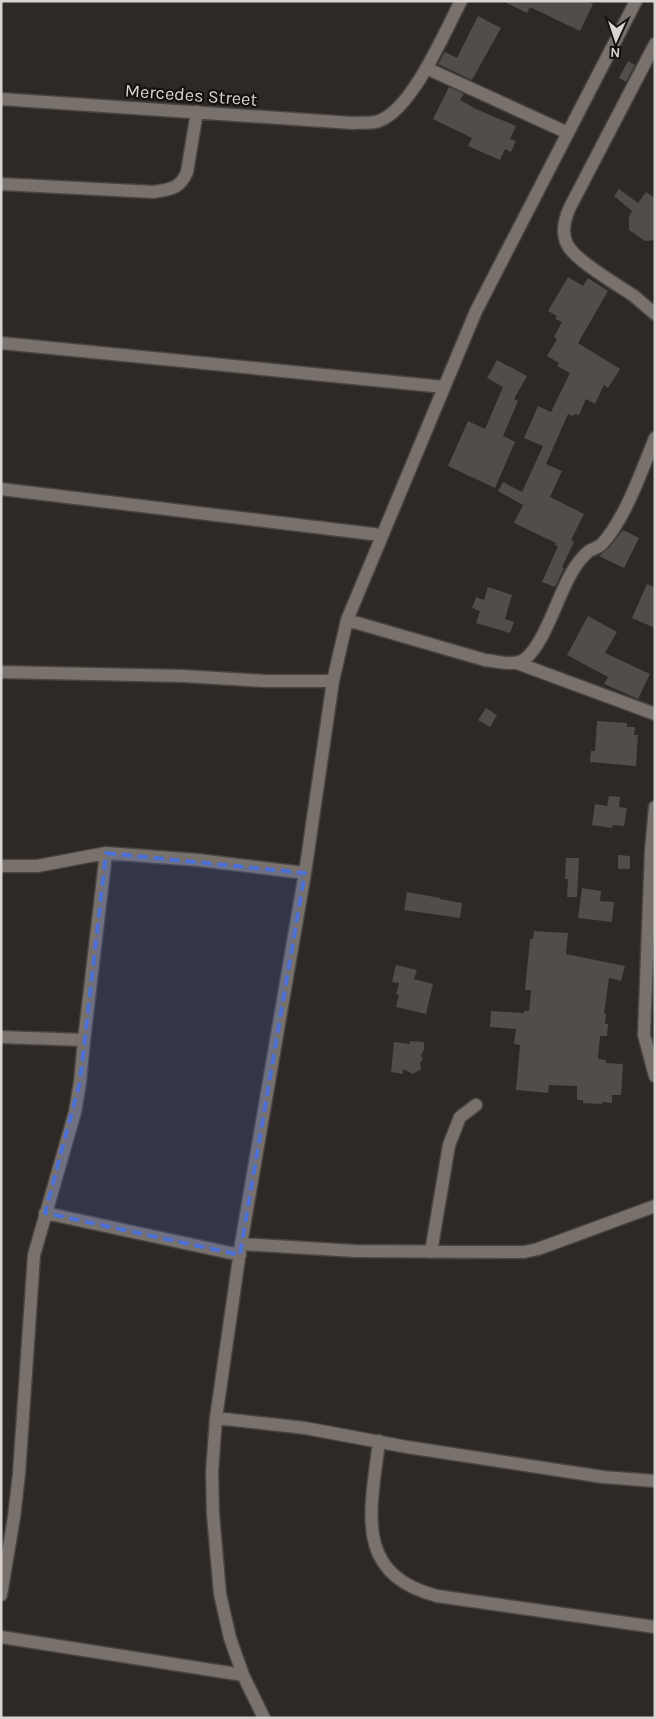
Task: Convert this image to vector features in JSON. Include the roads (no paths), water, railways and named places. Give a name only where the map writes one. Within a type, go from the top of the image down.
[{"type":"street","points":[[461,1],[426,68],[568,133]]},
{"type":"street","points":[[264,1718],[243,1675],[230,1638],[220,1594],[215,1549],[212,1472],[216,1418],[240,1250],[305,873],[333,681],[342,637],[381,535],[476,311],[636,1]]},
{"type":"street","points":[[655,44],[570,207],[564,228],[564,237],[571,250],[655,314]]},
{"type":"street","name":"Mercedes Street","points":[[1,99],[352,123],[378,121],[398,110],[426,68]]},
{"type":"street","points":[[1,184],[154,192],[172,189],[183,182],[197,112]]},
{"type":"street","points":[[1,344],[444,387]]},
{"type":"street","points":[[517,663],[530,655],[543,634],[572,572],[587,552],[601,545],[619,518],[655,438]]},
{"type":"street","points":[[1,489],[381,535]]},
{"type":"street","points":[[347,620],[465,655],[485,660],[517,663],[655,714]]},
{"type":"street","points":[[1,672],[184,676],[266,681],[333,681]]},
{"type":"street","points":[[655,807],[650,851],[644,1035],[655,1076]]},
{"type":"street","points":[[1,866],[37,866],[106,853],[198,860],[305,873]]},
{"type":"street","points":[[1,1594],[8,1516],[19,1474],[34,1255],[75,1112],[106,853]]},
{"type":"street","points":[[1,1037],[84,1040]]},
{"type":"street","points":[[431,1252],[449,1145],[460,1117],[476,1105]]},
{"type":"street","points":[[45,1213],[240,1250],[524,1252],[538,1249],[655,1206]]},
{"type":"street","points":[[216,1418],[305,1428],[408,1447],[593,1475],[655,1481]]},
{"type":"street","points":[[379,1441],[372,1501],[375,1545],[384,1566],[407,1585],[421,1592],[437,1596],[655,1627]]},
{"type":"street","points":[[1,1637],[243,1675]]}]
